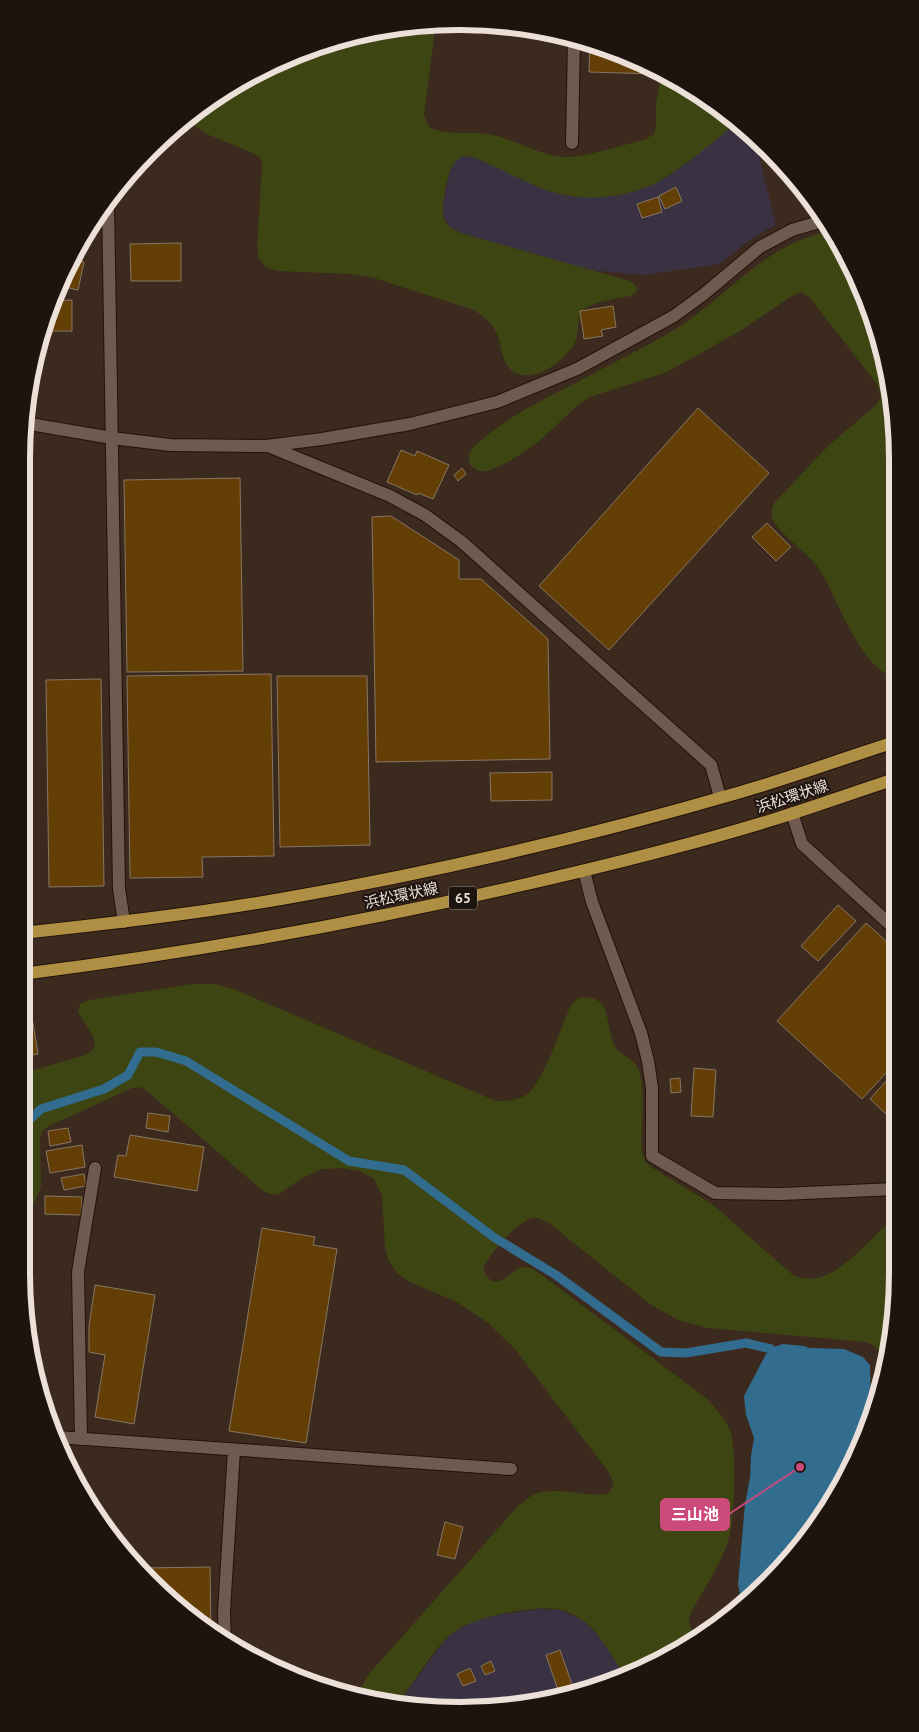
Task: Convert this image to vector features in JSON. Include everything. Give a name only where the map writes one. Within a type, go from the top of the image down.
[{"type":"main road","name":"浜松環状線","points":[[30,932],[124,922],[278,900],[408,875],[580,835],[720,797],[889,744]]},
{"type":"main road","name":"浜松環状線","points":[[30,973],[179,952],[436,905],[678,847],[792,813],[889,781]]},
{"type":"street","points":[[572,143],[574,46]]},
{"type":"street","points":[[108,213],[119,890],[124,922]]},
{"type":"street","points":[[32,424],[112,438],[170,445],[266,446],[322,440],[410,424],[497,402],[577,369],[674,316],[704,294],[760,247],[792,230],[818,222]]},
{"type":"street","points":[[266,446],[390,496],[426,515],[462,542],[711,765],[720,797]]},
{"type":"street","points":[[792,813],[802,844],[889,924]]},
{"type":"street","points":[[584,871],[592,902],[641,1034],[648,1060],[652,1088],[652,1156],[715,1193],[781,1194],[889,1189]]},
{"type":"street","points":[[81,1439],[78,1272],[95,1168]]},
{"type":"street","points":[[63,1438],[511,1469]]},
{"type":"street","points":[[225,1632],[224,1611],[234,1450]]},
{"type":"shaded area","points":[[731,127],[757,151],[776,225],[754,237],[720,264],[643,275],[589,270],[461,233],[451,228],[444,218],[443,204],[450,171],[454,162],[463,156],[473,157],[544,189],[576,197],[670,175]]},
{"type":"shaded area","points":[[539,1609],[560,1610],[583,1620],[602,1640],[621,1670],[571,1687],[516,1698],[460,1702],[402,1698],[453,1632],[471,1622],[490,1616]]},
{"type":"green space","points":[[435,31],[424,115],[429,127],[437,130],[452,133],[493,135],[554,156],[571,157],[604,151],[646,139],[654,134],[656,104],[660,80],[698,102],[731,127],[671,174],[642,189],[626,194],[592,197],[559,194],[543,189],[473,157],[463,156],[455,162],[451,167],[447,181],[443,206],[444,218],[453,229],[461,233],[630,281],[637,288],[631,296],[587,307],[579,320],[576,340],[572,348],[548,369],[528,375],[519,374],[511,370],[503,357],[495,330],[487,320],[474,310],[371,277],[349,274],[278,271],[266,267],[259,259],[257,248],[262,165],[260,158],[253,153],[209,135],[191,124],[221,102],[270,74],[321,53],[348,45],[376,38]]},
{"type":"green space","points":[[824,233],[845,270],[866,321],[881,376],[888,431],[889,460],[889,675],[871,661],[861,647],[820,570],[779,529],[772,517],[772,509],[775,502],[828,446],[877,404],[881,394],[876,383],[811,299],[802,292],[792,296],[740,331],[667,372],[590,397],[577,406],[536,444],[510,461],[488,471],[479,471],[471,466],[469,459],[470,452],[475,446],[497,427],[682,325],[770,256],[810,236]]},
{"type":"green space","points":[[193,984],[216,984],[236,990],[496,1101],[508,1101],[526,1095],[539,1079],[570,1007],[578,998],[597,1000],[605,1010],[615,1047],[638,1067],[640,1073],[643,1100],[642,1147],[646,1162],[651,1167],[712,1204],[793,1275],[808,1279],[822,1277],[836,1270],[889,1224],[888,1301],[881,1353],[866,1342],[708,1328],[678,1320],[650,1304],[549,1223],[538,1218],[531,1219],[514,1229],[491,1255],[483,1269],[492,1281],[497,1282],[523,1267],[535,1270],[705,1397],[725,1421],[730,1430],[734,1452],[732,1518],[728,1541],[721,1559],[691,1612],[690,1624],[696,1631],[649,1658],[621,1670],[594,1631],[580,1619],[561,1610],[551,1608],[523,1610],[476,1621],[454,1632],[440,1646],[402,1698],[361,1690],[369,1674],[518,1506],[531,1496],[541,1492],[559,1491],[607,1494],[614,1485],[610,1474],[515,1349],[487,1322],[455,1301],[410,1282],[397,1273],[389,1261],[385,1247],[382,1196],[374,1179],[360,1171],[343,1168],[322,1169],[302,1178],[278,1195],[270,1194],[263,1191],[147,1091],[139,1087],[132,1088],[42,1131],[40,1138],[41,1187],[30,1213],[30,1071],[85,1055],[92,1051],[95,1045],[93,1036],[78,1012],[80,1004],[89,1000]]},
{"type":"water","points":[[783,1344],[809,1348],[844,1349],[863,1357],[870,1365],[871,1395],[845,1462],[817,1511],[782,1556],[740,1597],[738,1584],[745,1504],[754,1438],[746,1415],[744,1396],[766,1354],[774,1347]]},
{"type":"building","points":[[590,51],[648,74],[589,72]]},
{"type":"building","points":[[676,187],[682,201],[665,209],[659,196]]},
{"type":"building","points":[[658,197],[662,212],[642,218],[637,204]]},
{"type":"building","points":[[181,243],[181,281],[131,281],[130,244]]},
{"type":"building","points":[[79,261],[84,262],[78,290],[66,287]]},
{"type":"building","points":[[72,300],[72,331],[50,331],[61,301]]},
{"type":"building","points":[[613,306],[616,327],[601,330],[603,336],[584,339],[580,311]]},
{"type":"building","points":[[698,408],[769,473],[609,650],[539,586]]},
{"type":"building","points":[[401,450],[415,456],[417,451],[449,465],[433,499],[418,493],[417,495],[387,482]]},
{"type":"building","points":[[462,468],[466,474],[458,481],[454,475]]},
{"type":"building","points":[[240,478],[243,671],[127,672],[124,480]]},
{"type":"building","points":[[391,516],[459,560],[459,579],[481,579],[548,639],[550,759],[376,762],[372,517]]},
{"type":"building","points":[[767,523],[791,547],[776,561],[752,537]]},
{"type":"building","points":[[271,674],[274,856],[202,857],[203,877],[130,878],[127,676]]},
{"type":"building","points":[[277,676],[367,676],[370,845],[280,847]]},
{"type":"building","points":[[101,679],[104,886],[49,887],[46,680]]},
{"type":"building","points":[[552,772],[552,800],[491,801],[490,773]]},
{"type":"building","points":[[838,905],[856,921],[818,961],[801,946]]},
{"type":"building","points":[[866,923],[889,944],[889,1070],[862,1099],[777,1021]]},
{"type":"building","points":[[30,1011],[38,1054],[30,1055]]},
{"type":"building","points":[[694,1068],[716,1070],[713,1117],[691,1116]]},
{"type":"building","points":[[680,1078],[681,1092],[671,1093],[670,1079]]},
{"type":"building","points":[[889,1078],[889,1111],[886,1114],[870,1099]]},
{"type":"building","points":[[148,1113],[170,1116],[168,1132],[146,1128]]},
{"type":"building","points":[[68,1128],[71,1142],[50,1146],[48,1131]]},
{"type":"building","points":[[130,1135],[204,1147],[197,1191],[114,1177],[118,1155],[126,1156]]},
{"type":"building","points":[[82,1145],[85,1167],[50,1173],[46,1151]]},
{"type":"building","points":[[84,1174],[86,1186],[64,1190],[61,1178]]},
{"type":"building","points":[[45,1196],[82,1197],[81,1215],[45,1214]]},
{"type":"building","points":[[262,1228],[315,1237],[313,1245],[337,1249],[306,1443],[229,1431]]},
{"type":"building","points":[[95,1285],[155,1295],[134,1424],[95,1417],[105,1355],[89,1352],[89,1326]]},
{"type":"building","points":[[445,1522],[463,1527],[455,1559],[437,1555]]},
{"type":"building","points":[[210,1567],[211,1623],[176,1595],[148,1568]]},
{"type":"building","points":[[560,1650],[573,1686],[558,1690],[546,1655]]},
{"type":"building","points":[[491,1661],[495,1671],[485,1675],[481,1666]]},
{"type":"building","points":[[470,1668],[476,1681],[463,1686],[457,1674]]},
{"type":"waterway","points":[[30,1119],[41,1109],[104,1089],[128,1075],[140,1052],[156,1052],[186,1061],[349,1161],[404,1170],[495,1238],[556,1275],[661,1352],[686,1353],[746,1343],[771,1349]]},
{"type":"place","name":"三山池","points":[[800,1467]]}]
